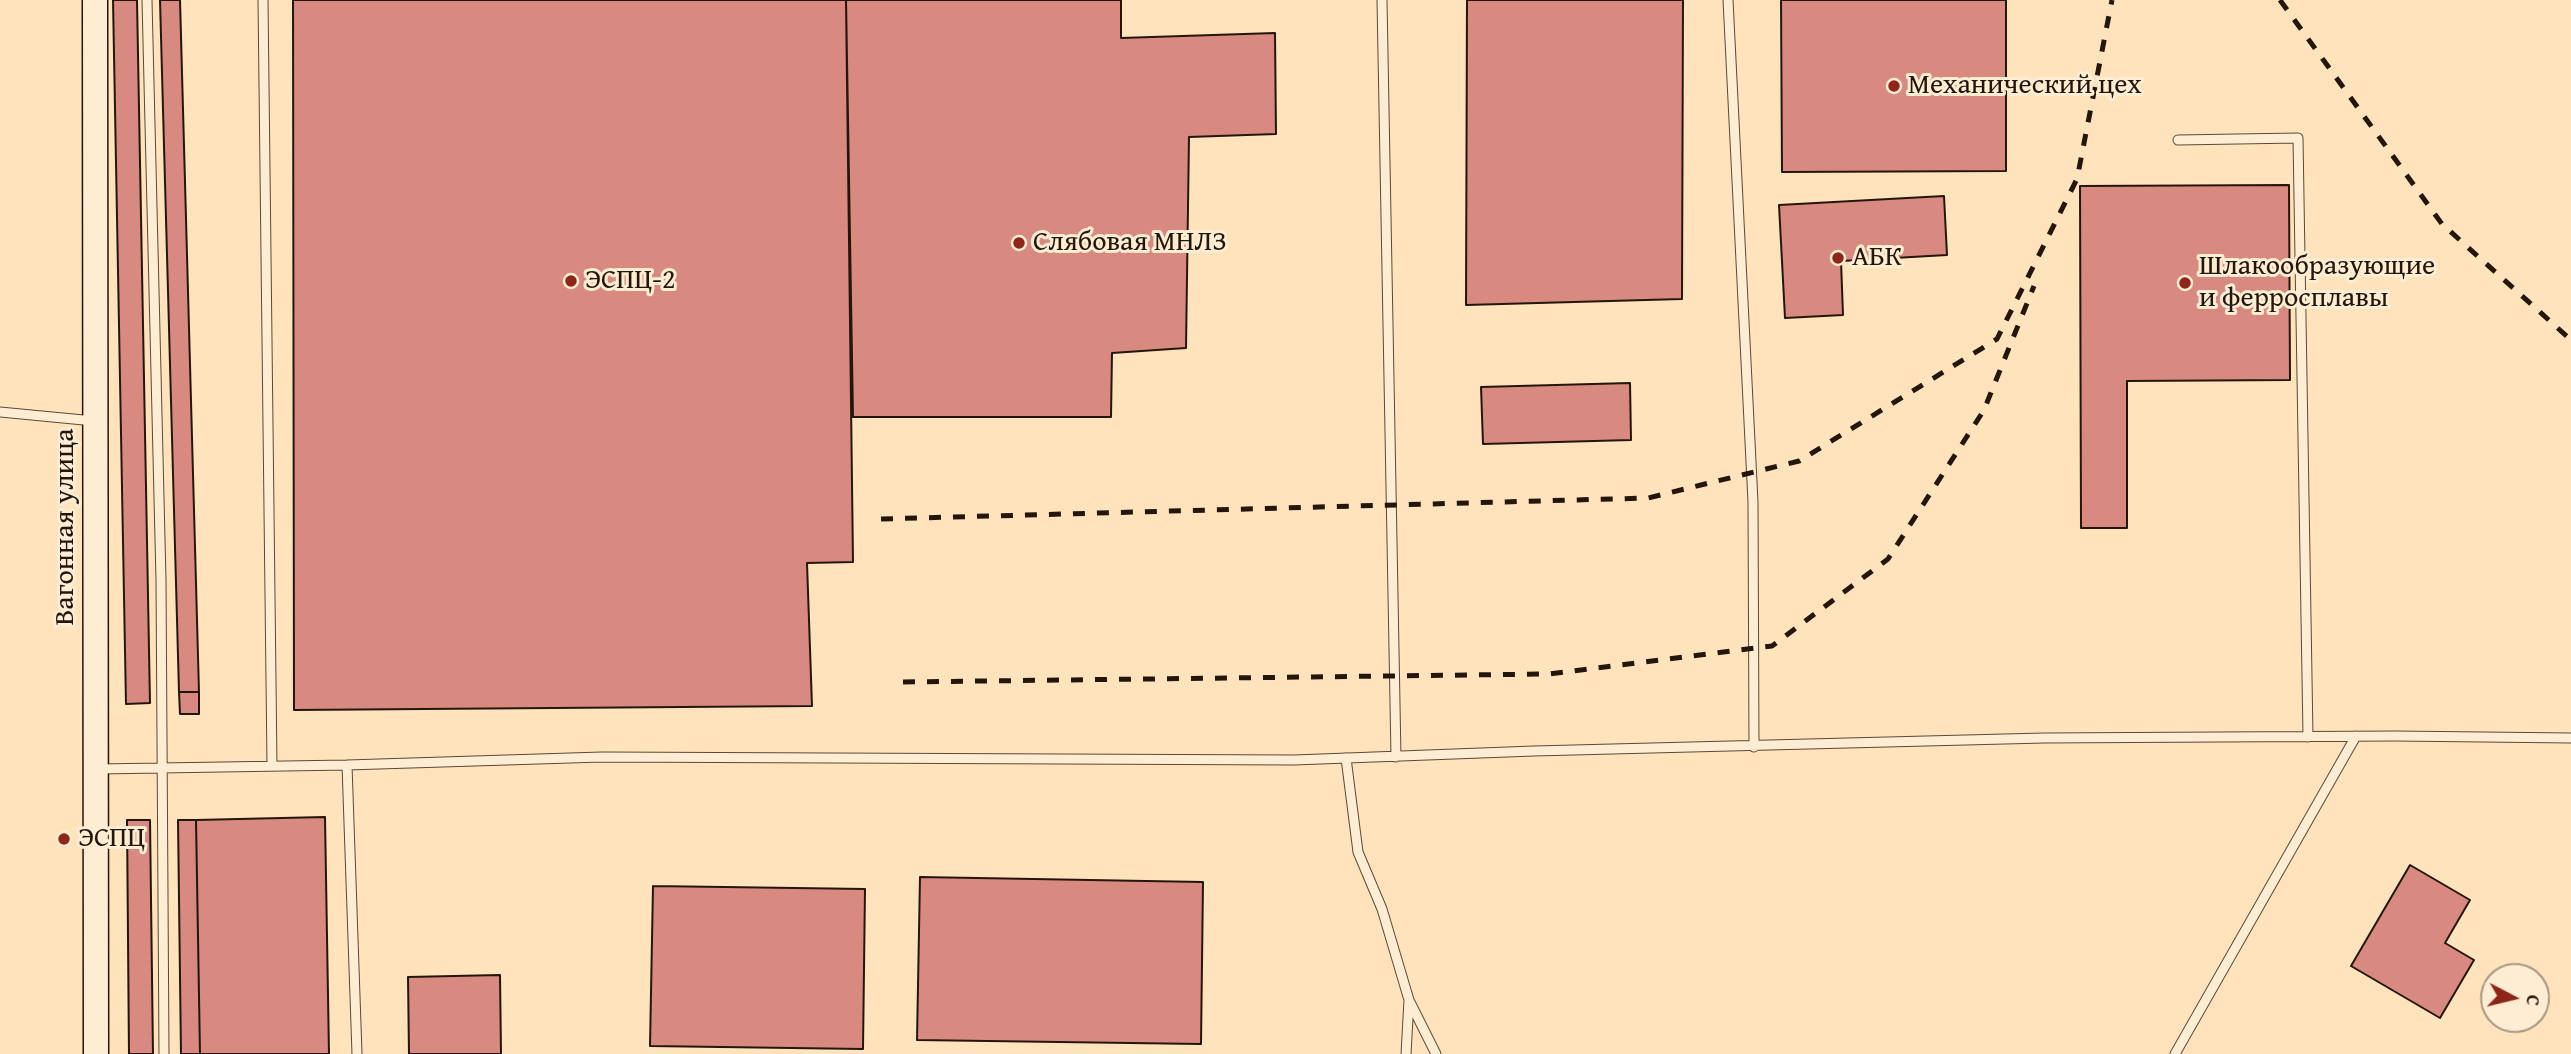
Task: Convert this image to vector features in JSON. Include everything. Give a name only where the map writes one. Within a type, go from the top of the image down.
[{"type":"street","name":"Вагонная улица","points":[[95,0],[96,1054]]},
{"type":"lane","points":[[147,0],[161,580],[164,1054]]},
{"type":"lane","points":[[263,0],[272,765]]},
{"type":"lane","points":[[1382,0],[1396,757]]},
{"type":"lane","points":[[1728,0],[1753,502],[1754,747]]},
{"type":"lane","points":[[2178,140],[2298,138],[2308,737]]},
{"type":"lane","points":[[0,412],[96,421]]},
{"type":"lane","points":[[2175,1054],[2356,736]]},
{"type":"lane","points":[[96,769],[602,757],[1294,760],[2045,738],[2571,738]]},
{"type":"lane","points":[[1346,758],[1357,852],[1382,909],[1409,1000],[1437,1054]]},
{"type":"lane","points":[[347,765],[356,1054]]},
{"type":"lane","points":[[1406,1054],[1409,1000]]},
{"type":"building","points":[[113,0],[137,0],[150,703],[126,704]]},
{"type":"building","points":[[160,0],[180,0],[199,692],[179,692]]},
{"type":"building","name":"ЭСПЦ-2","points":[[293,0],[846,0],[853,562],[807,563],[812,706],[294,710]]},
{"type":"building","name":"Слябовая МНЛЗ","points":[[846,0],[1121,0],[1121,38],[1275,33],[1276,134],[1189,137],[1186,348],[1112,353],[1111,417],[853,417]]},
{"type":"building","points":[[1467,0],[1683,0],[1682,299],[1466,305]]},
{"type":"building","name":"Механический цех","points":[[1781,0],[2006,0],[2006,171],[1782,172]]},
{"type":"building","name":"Шлакообразующие и ферросплавы","points":[[2289,185],[2290,380],[2127,381],[2127,528],[2081,528],[2080,186]]},
{"type":"building","name":"АБК","points":[[1944,196],[1947,255],[1841,261],[1843,315],[1785,318],[1779,205]]},
{"type":"building","points":[[1630,383],[1631,440],[1483,444],[1481,387]]},
{"type":"building","points":[[179,692],[199,692],[199,714],[180,714]]},
{"type":"building","points":[[325,817],[329,1054],[200,1054],[196,820]]},
{"type":"building","points":[[127,820],[150,820],[153,1054],[129,1054]]},
{"type":"building","points":[[178,820],[196,820],[200,1054],[181,1054]]},
{"type":"building","points":[[2410,865],[2470,900],[2445,943],[2474,960],[2440,1018],[2351,966]]},
{"type":"building","points":[[920,877],[1203,882],[1201,1044],[917,1040]]},
{"type":"building","points":[[653,886],[865,889],[863,1049],[650,1046]]},
{"type":"building","points":[[500,975],[501,1054],[409,1054],[408,977]]},
{"type":"railway","points":[[881,519],[1648,498],[1799,461],[1997,339],[2077,179],[2112,0]]},
{"type":"railway","points":[[2280,0],[2442,224],[2571,340]]},
{"type":"railway","points":[[903,682],[1549,674],[1772,646],[1888,559],[1984,410],[2034,286]]},
{"type":"place","name":"Механический цех","points":[[1894,86]]},
{"type":"place","name":"Слябовая МНЛЗ","points":[[1019,243]]},
{"type":"place","name":"АБК","points":[[1838,258]]},
{"type":"place","name":"ЭСПЦ-2","points":[[571,281]]},
{"type":"place","name":"Шлакообразующие и ферросплавы","points":[[2185,283]]},
{"type":"place","name":"ЭСПЦ","points":[[64,839]]}]
